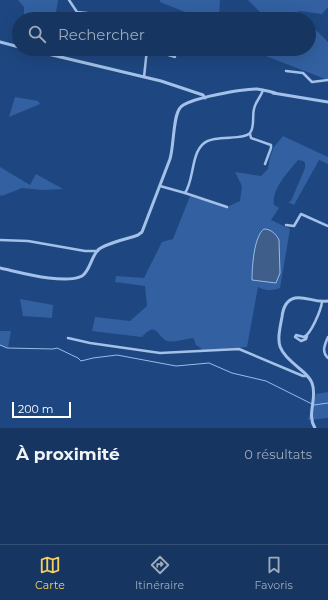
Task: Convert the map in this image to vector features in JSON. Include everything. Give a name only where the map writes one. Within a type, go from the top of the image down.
[{"type":"street","points":[[69,0],[77,12]]},
{"type":"street","points":[[0,42],[12,45]]},
{"type":"street","points":[[56,56],[144,77],[207,97]]},
{"type":"street","points":[[144,77],[147,56]]},
{"type":"street","points":[[286,71],[303,73],[312,82],[328,80]]},
{"type":"street","points":[[187,90],[207,97]]},
{"type":"street","points":[[0,268],[47,278],[78,277],[85,273],[98,251],[104,247],[141,233],[172,154],[178,112],[182,105],[207,97],[252,90],[328,103]]},
{"type":"street","points":[[185,193],[197,154],[202,145],[212,140],[244,136],[250,133],[253,128],[255,106],[263,91]]},
{"type":"street","points":[[191,101],[207,97]]},
{"type":"street","points":[[250,133],[251,138],[271,145],[265,164]]},
{"type":"street","points":[[160,186],[227,207]]},
{"type":"street","points":[[286,225],[294,226],[302,214],[328,226]]},
{"type":"street","points":[[0,240],[28,241],[85,251],[98,251]]},
{"type":"street","points":[[315,428],[311,415],[314,392],[312,382],[285,356],[280,349],[279,337],[282,316],[286,304],[294,298],[303,298],[322,302],[328,301]]},
{"type":"street","points":[[307,336],[304,337],[295,335],[295,337],[301,341],[306,339],[322,302]]},
{"type":"street","points":[[328,337],[324,350],[324,354],[328,358]]},
{"type":"street","points":[[68,338],[90,343],[160,353],[239,349],[303,376],[307,376]]},
{"type":"shaded area","points":[[18,0],[58,0],[56,12],[24,12],[24,7]]},
{"type":"shaded area","points":[[160,0],[220,0],[219,12],[185,12],[160,2]]},
{"type":"shaded area","points":[[248,0],[328,0],[328,7],[322,14],[316,12],[299,11],[260,12]]},
{"type":"shaded area","points":[[316,30],[328,42],[328,80],[266,56],[316,56]]},
{"type":"shaded area","points":[[15,97],[38,101],[40,104],[9,117]]},
{"type":"shaded area","points":[[283,136],[328,157],[328,164],[319,160],[294,205],[288,202],[291,201],[305,168],[305,163],[303,161],[298,160],[285,176],[275,193],[274,205],[279,208],[271,220],[290,229],[280,288],[269,290],[258,287],[247,347],[202,351],[192,338],[167,341],[154,330],[147,332],[142,337],[92,331],[95,317],[130,321],[147,306],[145,286],[115,282],[116,276],[144,278],[162,242],[173,239],[190,196],[227,207],[240,201],[242,186],[235,172],[261,176],[268,169],[270,157],[274,147]]},
{"type":"shaded area","points":[[0,167],[30,185],[36,174],[63,189],[43,190],[22,188],[2,196],[0,195]]},
{"type":"shaded area","points":[[264,229],[273,232],[279,240],[280,273],[276,283],[252,280],[253,260],[256,245],[258,238]]},
{"type":"shaded area","points":[[20,299],[53,305],[52,318],[23,316]]},
{"type":"shaded area","points":[[0,331],[11,331],[8,348],[0,345]]},
{"type":"shaded area","points":[[328,392],[328,418],[308,420],[316,394]]},
{"type":"waterway","points":[[0,345],[7,348],[57,348],[78,358],[81,361],[117,355],[176,366],[209,363],[232,373],[266,381],[314,405],[328,403]]}]
